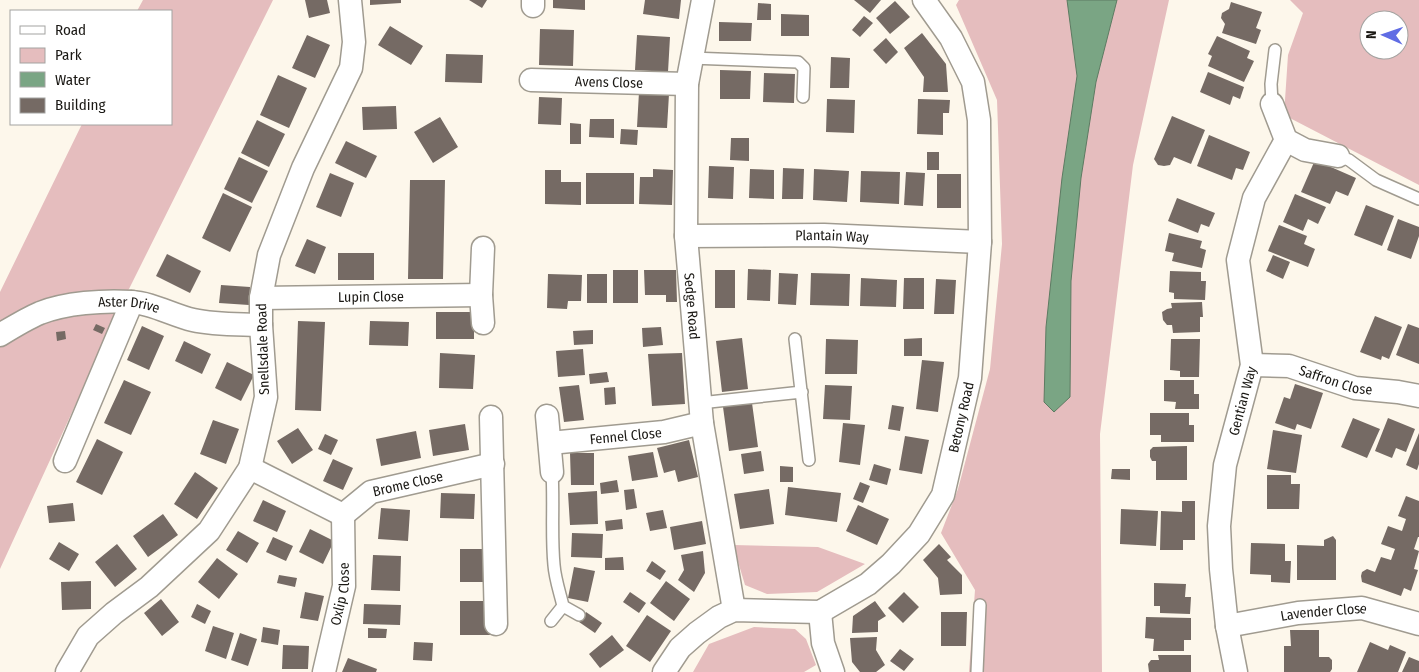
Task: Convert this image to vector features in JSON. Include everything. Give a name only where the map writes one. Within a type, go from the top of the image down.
[{"type":"street","name":"Snellsdale Road","points":[[67,672],[88,636],[149,586],[209,531],[250,468],[266,397],[261,298],[270,254],[303,168],[351,68],[354,42],[350,0]]},
{"type":"street","name":"Sedge Road","points":[[703,0],[686,84],[686,236],[701,413],[734,610]]},
{"type":"street","name":"Betony Road","points":[[820,612],[868,584],[891,564],[920,534],[943,495],[970,378],[980,242],[979,120],[973,82],[951,38],[928,1]]},
{"type":"street","name":"Avens Close","points":[[531,80],[686,84]]},
{"type":"street","points":[[1272,104],[1286,140],[1305,150],[1338,156]]},
{"type":"street","name":"Gentian Way","points":[[1236,672],[1227,626],[1219,526],[1225,465],[1252,365],[1238,260],[1254,198],[1286,140]]},
{"type":"street","name":"Plantain Way","points":[[686,236],[824,235],[980,242]]},
{"type":"street","points":[[483,248],[481,295],[483,323]]},
{"type":"street","name":"Lupin Close","points":[[261,298],[481,295]]},
{"type":"street","name":"Aster Drive","points":[[0,335],[41,313],[94,302],[132,302],[149,305],[180,317],[210,323],[261,325]]},
{"type":"street","points":[[64,461],[132,302]]},
{"type":"street","name":"Saffron Close","points":[[1252,365],[1289,366],[1354,388],[1419,396]]},
{"type":"street","name":"Fennel Close","points":[[550,443],[664,432],[701,413]]},
{"type":"street","points":[[547,416],[552,472]]},
{"type":"street","points":[[491,417],[496,624]]},
{"type":"street","name":"Brome Close","points":[[343,515],[371,492],[493,464]]},
{"type":"street","points":[[250,468],[343,515]]},
{"type":"street","name":"Oxlip Close","points":[[324,672],[344,586],[343,515]]},
{"type":"street","name":"Lavender Close","points":[[1227,626],[1298,613],[1362,608],[1419,624]]},
{"type":"street","points":[[664,672],[680,648],[691,638],[719,617],[734,610],[820,612],[823,643],[831,671]]},
{"type":"lane","points":[[1272,104],[1271,84],[1275,50]]},
{"type":"lane","points":[[691,58],[798,62],[804,68],[804,97]]},
{"type":"lane","points":[[1338,156],[1349,160],[1376,180],[1419,199]]},
{"type":"lane","points":[[795,339],[809,460]]},
{"type":"lane","points":[[701,413],[802,392]]},
{"type":"lane","points":[[552,472],[554,567],[563,606],[579,615]]},
{"type":"lane","points":[[977,672],[980,605]]},
{"type":"lane","points":[[551,621],[563,606]]},
{"type":"green space","points":[[143,0],[273,0],[124,299],[0,569],[0,292],[82,125],[172,125],[172,10],[138,10]]},
{"type":"green space","points":[[959,0],[1169,0],[1133,165],[1100,434],[1102,672],[969,672],[975,590],[941,533],[958,489],[990,369],[1002,244],[997,100],[956,5]]},
{"type":"green space","points":[[1290,0],[1419,0],[1419,185],[1284,115],[1288,55],[1303,13]]},
{"type":"green space","points":[[733,545],[818,547],[865,564],[817,592],[767,594],[745,585]]},
{"type":"green space","points":[[754,627],[795,629],[806,639],[816,665],[804,672],[693,672],[709,644]]},
{"type":"water","points":[[1067,0],[1117,0],[1096,82],[1081,178],[1071,281],[1070,397],[1054,412],[1044,402],[1046,327],[1062,178],[1077,76]]},
{"type":"building","points":[[305,0],[327,0],[330,13],[309,18]]},
{"type":"building","points":[[370,0],[401,0],[401,3],[370,5]]},
{"type":"building","points":[[469,0],[487,0],[482,8]]},
{"type":"building","points":[[553,0],[585,0],[585,10],[553,8]]},
{"type":"building","points":[[645,0],[681,0],[679,19],[643,14]]},
{"type":"building","points":[[854,0],[881,0],[870,13]]},
{"type":"building","points":[[895,1],[910,17],[890,34],[876,18]]},
{"type":"building","points":[[1231,2],[1262,12],[1256,28],[1261,30],[1256,44],[1222,33],[1225,24],[1221,18],[1222,13],[1229,9]]},
{"type":"building","points":[[758,3],[771,4],[771,20],[757,20]]},
{"type":"building","points":[[781,14],[809,15],[809,36],[781,36]]},
{"type":"building","points":[[864,16],[873,23],[860,37],[852,30]]},
{"type":"building","points":[[719,22],[752,23],[751,41],[719,41]]},
{"type":"building","points":[[390,26],[423,46],[411,65],[378,45]]},
{"type":"building","points":[[540,29],[574,30],[573,66],[539,65]]},
{"type":"building","points":[[922,33],[946,64],[948,92],[923,92],[924,77],[904,48]]},
{"type":"building","points":[[307,35],[330,45],[315,78],[292,68]]},
{"type":"building","points":[[637,35],[670,37],[668,72],[635,70]]},
{"type":"building","points":[[1217,36],[1250,51],[1247,58],[1254,61],[1244,82],[1208,66],[1212,56],[1208,54]]},
{"type":"building","points":[[886,38],[898,52],[886,64],[873,50]]},
{"type":"building","points":[[446,54],[483,55],[482,83],[445,82]]},
{"type":"building","points":[[831,57],[850,58],[849,88],[830,88]]},
{"type":"building","points":[[720,70],[751,71],[750,99],[720,99]]},
{"type":"building","points":[[1208,72],[1244,87],[1240,99],[1233,96],[1230,105],[1200,92]]},
{"type":"building","points":[[764,73],[795,74],[794,103],[763,102]]},
{"type":"building","points":[[278,75],[307,88],[289,128],[260,115]]},
{"type":"building","points":[[639,92],[669,94],[667,128],[637,127]]},
{"type":"building","points":[[539,97],[562,98],[561,125],[538,124]]},
{"type":"building","points":[[827,99],[855,100],[854,133],[826,132]]},
{"type":"building","points":[[918,99],[950,100],[949,113],[943,113],[943,135],[917,134]]},
{"type":"building","points":[[396,106],[397,129],[363,130],[362,107]]},
{"type":"building","points":[[1172,116],[1205,130],[1191,164],[1174,157],[1170,165],[1164,166],[1158,165],[1154,159]]},
{"type":"building","points":[[440,117],[458,147],[433,163],[414,132]]},
{"type":"building","points":[[590,119],[614,119],[614,138],[589,137]]},
{"type":"building","points":[[257,120],[285,134],[269,167],[241,153]]},
{"type":"building","points":[[570,123],[581,124],[581,144],[570,144]]},
{"type":"building","points":[[621,129],[638,130],[637,145],[620,144]]},
{"type":"building","points":[[1209,135],[1250,152],[1243,170],[1236,168],[1232,180],[1197,166]]},
{"type":"building","points":[[731,138],[749,138],[749,161],[730,160]]},
{"type":"building","points":[[346,141],[377,156],[366,178],[335,163]]},
{"type":"building","points":[[927,152],[939,152],[939,170],[927,170]]},
{"type":"building","points":[[239,157],[268,171],[252,203],[224,189]]},
{"type":"building","points":[[1315,160],[1356,178],[1348,196],[1336,191],[1330,204],[1301,192]]},
{"type":"building","points":[[709,166],[734,167],[733,199],[708,198]]},
{"type":"building","points":[[783,168],[804,169],[803,199],[782,199]]},
{"type":"building","points":[[653,169],[673,170],[672,205],[639,204],[640,177],[653,177]]},
{"type":"building","points":[[750,169],[774,170],[774,199],[749,198]]},
{"type":"building","points":[[814,169],[849,171],[847,202],[813,200]]},
{"type":"building","points":[[545,170],[561,170],[561,182],[581,182],[581,205],[545,204]]},
{"type":"building","points":[[861,171],[900,172],[899,204],[860,202]]},
{"type":"building","points":[[906,172],[925,173],[923,206],[904,205]]},
{"type":"building","points":[[330,173],[354,183],[341,217],[316,207]]},
{"type":"building","points":[[586,173],[634,173],[634,204],[586,204]]},
{"type":"building","points":[[937,174],[961,174],[961,208],[937,208]]},
{"type":"building","points":[[410,180],[445,180],[443,279],[408,279]]},
{"type":"building","points":[[223,193],[252,207],[230,252],[202,238]]},
{"type":"building","points":[[1295,194],[1326,207],[1318,224],[1308,219],[1303,231],[1283,222]]},
{"type":"building","points":[[1177,198],[1215,213],[1209,227],[1201,224],[1198,233],[1168,221]]},
{"type":"building","points":[[1366,205],[1394,216],[1382,246],[1354,235]]},
{"type":"building","points":[[1398,219],[1419,227],[1419,236],[1411,259],[1387,250]]},
{"type":"building","points":[[1279,225],[1307,236],[1304,244],[1315,249],[1308,267],[1268,251]]},
{"type":"building","points":[[1169,233],[1202,241],[1200,248],[1206,250],[1202,268],[1172,261],[1174,253],[1165,251]]},
{"type":"building","points":[[307,239],[326,247],[315,274],[295,266]]},
{"type":"building","points":[[338,253],[374,253],[374,280],[338,280]]},
{"type":"building","points":[[167,254],[201,271],[190,293],[156,276]]},
{"type":"building","points":[[1273,255],[1290,262],[1283,279],[1266,271]]},
{"type":"building","points":[[748,269],[771,270],[770,301],[747,300]]},
{"type":"building","points":[[613,270],[638,270],[638,303],[613,303]]},
{"type":"building","points":[[644,270],[676,270],[677,302],[666,302],[666,295],[645,295]]},
{"type":"building","points":[[715,270],[735,270],[735,308],[715,308]]},
{"type":"building","points":[[1170,271],[1201,272],[1201,281],[1206,281],[1205,300],[1174,299],[1174,293],[1169,292]]},
{"type":"building","points":[[779,273],[798,274],[796,305],[778,304]]},
{"type":"building","points":[[811,273],[850,274],[849,306],[810,305]]},
{"type":"building","points":[[548,274],[582,275],[581,301],[568,301],[567,309],[547,308]]},
{"type":"building","points":[[587,274],[607,274],[607,303],[587,303]]},
{"type":"building","points":[[861,278],[897,280],[896,307],[860,306]]},
{"type":"building","points":[[904,278],[924,278],[924,309],[903,309]]},
{"type":"building","points":[[936,279],[956,280],[954,314],[934,314]]},
{"type":"building","points":[[221,285],[250,287],[249,305],[219,303]]},
{"type":"building","points":[[1202,302],[1203,317],[1200,317],[1200,332],[1173,333],[1172,325],[1167,325],[1163,320],[1162,312],[1172,308],[1171,303]]},
{"type":"building","points":[[436,312],[474,312],[474,339],[436,339]]},
{"type":"building","points":[[1375,316],[1402,327],[1389,359],[1382,356],[1381,360],[1360,352]]},
{"type":"building","points":[[298,321],[325,322],[321,411],[295,410]]},
{"type":"building","points":[[370,321],[409,322],[408,346],[369,345]]},
{"type":"building","points":[[96,324],[105,328],[102,334],[93,330]]},
{"type":"building","points":[[1408,324],[1419,328],[1419,364],[1396,355]]},
{"type":"building","points":[[142,326],[164,336],[149,370],[127,360]]},
{"type":"building","points":[[661,327],[663,345],[643,347],[642,328]]},
{"type":"building","points":[[593,330],[593,344],[574,345],[573,331]]},
{"type":"building","points":[[65,331],[66,339],[57,341],[56,332]]},
{"type":"building","points":[[742,338],[748,389],[722,392],[716,341]]},
{"type":"building","points":[[922,338],[922,356],[904,356],[904,339]]},
{"type":"building","points":[[826,339],[858,340],[857,374],[825,374]]},
{"type":"building","points":[[1171,339],[1200,339],[1199,377],[1180,377],[1180,371],[1170,370]]},
{"type":"building","points":[[184,341],[211,354],[202,374],[175,361]]},
{"type":"building","points":[[583,349],[585,375],[558,377],[556,351]]},
{"type":"building","points":[[440,353],[475,355],[473,389],[439,388]]},
{"type":"building","points":[[682,353],[685,404],[652,406],[648,354]]},
{"type":"building","points":[[922,360],[944,362],[938,412],[916,409]]},
{"type":"building","points":[[227,362],[254,375],[241,401],[215,388]]},
{"type":"building","points":[[607,372],[609,382],[590,384],[589,374]]},
{"type":"building","points":[[124,380],[151,392],[131,435],[104,423]]},
{"type":"building","points":[[1164,380],[1194,380],[1194,394],[1199,394],[1199,409],[1175,409],[1176,402],[1164,401]]},
{"type":"building","points":[[1295,384],[1323,393],[1311,429],[1297,424],[1295,430],[1275,423],[1284,397],[1290,399]]},
{"type":"building","points":[[579,385],[584,420],[564,422],[559,387]]},
{"type":"building","points":[[825,385],[852,386],[850,420],[823,419]]},
{"type":"building","points":[[615,387],[616,404],[605,405],[604,388]]},
{"type":"building","points":[[752,403],[758,447],[729,451],[723,407]]},
{"type":"building","points":[[892,405],[904,407],[900,431],[888,429]]},
{"type":"building","points":[[1150,413],[1189,413],[1189,425],[1194,425],[1194,442],[1161,442],[1161,435],[1150,435]]},
{"type":"building","points":[[1353,418],[1380,429],[1367,458],[1341,447]]},
{"type":"building","points":[[1388,418],[1415,429],[1406,452],[1396,448],[1392,458],[1375,451]]},
{"type":"building","points":[[213,420],[239,429],[226,464],[200,454]]},
{"type":"building","points":[[843,423],[865,425],[860,465],[839,462]]},
{"type":"building","points":[[465,424],[469,450],[433,456],[429,430]]},
{"type":"building","points":[[298,428],[313,450],[292,464],[277,441]]},
{"type":"building","points":[[1273,430],[1302,435],[1296,473],[1267,469]]},
{"type":"building","points":[[416,431],[421,458],[381,466],[376,439]]},
{"type":"building","points":[[1419,433],[1419,464],[1417,470],[1406,465]]},
{"type":"building","points":[[325,434],[338,440],[331,455],[318,449]]},
{"type":"building","points":[[905,436],[929,440],[922,474],[899,470]]},
{"type":"building","points":[[97,439],[123,452],[102,495],[76,482]]},
{"type":"building","points":[[689,440],[698,477],[678,482],[675,470],[664,473],[657,448]]},
{"type":"building","points":[[1187,446],[1187,480],[1156,480],[1156,461],[1152,461],[1150,450],[1153,447]]},
{"type":"building","points":[[761,451],[764,471],[744,474],[741,454]]},
{"type":"building","points":[[653,452],[658,477],[632,481],[628,456]]},
{"type":"building","points":[[570,453],[594,453],[594,485],[571,485]]},
{"type":"building","points":[[333,459],[353,468],[343,490],[323,481]]},
{"type":"building","points":[[874,464],[891,469],[887,485],[869,480]]},
{"type":"building","points":[[780,466],[793,467],[793,482],[780,482]]},
{"type":"building","points":[[1112,469],[1130,469],[1130,480],[1111,479]]},
{"type":"building","points":[[195,472],[218,488],[197,519],[174,504]]},
{"type":"building","points":[[1267,475],[1291,475],[1291,484],[1300,484],[1299,509],[1267,509]]},
{"type":"building","points":[[617,480],[619,492],[601,494],[600,483]]},
{"type":"building","points":[[860,482],[870,486],[863,503],[853,499]]},
{"type":"building","points":[[788,487],[841,493],[837,522],[785,515]]},
{"type":"building","points":[[634,489],[637,508],[626,510],[624,490]]},
{"type":"building","points":[[769,489],[774,524],[740,529],[734,494]]},
{"type":"building","points":[[597,491],[598,524],[570,525],[568,493]]},
{"type":"building","points":[[441,493],[475,494],[474,519],[440,518]]},
{"type":"building","points":[[1406,496],[1419,501],[1419,537],[1414,549],[1419,551],[1414,569],[1418,570],[1411,591],[1404,588],[1401,596],[1362,582],[1361,576],[1362,572],[1367,569],[1375,572],[1381,557],[1391,560],[1395,549],[1381,544],[1388,526],[1402,531],[1406,519],[1398,516]]},
{"type":"building","points":[[263,500],[286,511],[277,532],[253,521]]},
{"type":"building","points":[[1182,501],[1195,501],[1195,540],[1183,540],[1183,550],[1160,550],[1161,511],[1182,512]]},
{"type":"building","points":[[73,503],[75,521],[49,523],[47,506]]},
{"type":"building","points":[[858,505],[889,519],[877,545],[846,531]]},
{"type":"building","points":[[381,508],[410,510],[408,541],[378,539]]},
{"type":"building","points":[[1121,509],[1158,511],[1156,546],[1120,544]]},
{"type":"building","points":[[663,510],[667,528],[650,531],[646,513]]},
{"type":"building","points":[[163,514],[178,535],[148,557],[133,536]]},
{"type":"building","points":[[622,519],[623,529],[606,531],[605,521]]},
{"type":"building","points":[[702,521],[706,544],[674,550],[670,527]]},
{"type":"building","points":[[310,529],[334,541],[323,564],[299,552]]},
{"type":"building","points":[[238,531],[259,543],[247,563],[226,550]]},
{"type":"building","points":[[572,533],[603,534],[602,558],[571,557]]},
{"type":"building","points":[[1333,536],[1336,540],[1336,580],[1297,580],[1297,545],[1324,546],[1324,540]]},
{"type":"building","points":[[273,537],[293,546],[286,561],[266,552]]},
{"type":"building","points":[[59,542],[79,554],[69,571],[49,559]]},
{"type":"building","points":[[1251,543],[1285,544],[1285,561],[1291,561],[1290,583],[1271,582],[1271,575],[1250,574]]},
{"type":"building","points":[[117,544],[137,569],[115,587],[95,562]]},
{"type":"building","points":[[939,544],[951,557],[947,560],[962,575],[962,594],[940,595],[938,578],[923,560]]},
{"type":"building","points":[[460,549],[490,549],[490,582],[460,582]]},
{"type":"building","points":[[703,551],[705,573],[694,592],[678,580],[684,570],[681,555]]},
{"type":"building","points":[[373,555],[401,556],[400,591],[371,590]]},
{"type":"building","points":[[623,557],[624,570],[605,570],[605,558]]},
{"type":"building","points":[[217,558],[238,574],[219,599],[198,582]]},
{"type":"building","points":[[652,561],[666,571],[660,580],[646,571]]},
{"type":"building","points":[[574,567],[595,571],[588,602],[568,598]]},
{"type":"building","points":[[279,575],[297,578],[295,587],[277,583]]},
{"type":"building","points":[[91,581],[91,609],[62,610],[61,582]]},
{"type":"building","points":[[666,581],[690,599],[674,621],[650,603]]},
{"type":"building","points":[[1154,583],[1186,584],[1185,597],[1191,597],[1190,614],[1160,613],[1160,606],[1154,606]]},
{"type":"building","points":[[305,592],[324,596],[318,621],[300,618]]},
{"type":"building","points":[[630,592],[646,603],[639,613],[623,602]]},
{"type":"building","points":[[904,592],[919,607],[903,623],[888,608]]},
{"type":"building","points":[[161,599],[179,622],[162,636],[144,613]]},
{"type":"building","points":[[460,601],[492,601],[492,635],[460,635]]},
{"type":"building","points":[[875,601],[886,616],[878,621],[878,632],[852,633],[853,616]]},
{"type":"building","points":[[197,604],[211,611],[205,624],[191,617]]},
{"type":"building","points":[[364,604],[401,605],[400,625],[363,624]]},
{"type":"building","points":[[586,612],[602,623],[595,633],[579,622]]},
{"type":"building","points":[[941,612],[967,612],[966,646],[941,646]]},
{"type":"building","points":[[647,615],[671,631],[650,662],[626,646]]},
{"type":"building","points":[[1146,617],[1191,618],[1191,640],[1184,640],[1184,651],[1153,651],[1154,639],[1145,638]]},
{"type":"building","points":[[213,626],[234,633],[226,659],[205,651]]},
{"type":"building","points":[[263,627],[280,630],[278,645],[261,642]]},
{"type":"building","points":[[368,628],[387,629],[386,638],[368,638]]},
{"type":"building","points":[[1290,630],[1319,630],[1319,657],[1329,657],[1332,660],[1330,672],[1284,672],[1284,646],[1291,646]]},
{"type":"building","points":[[240,633],[257,639],[248,666],[231,660]]},
{"type":"building","points":[[612,635],[624,650],[600,668],[589,654]]},
{"type":"building","points":[[877,637],[876,650],[885,665],[876,672],[860,672],[852,662],[850,638]]},
{"type":"building","points":[[414,642],[433,643],[432,661],[413,660]]},
{"type":"building","points":[[1370,642],[1388,650],[1390,645],[1406,652],[1398,672],[1357,672]]},
{"type":"building","points":[[283,645],[309,646],[308,669],[282,669]]},
{"type":"building","points":[[900,649],[914,659],[904,671],[890,661]]},
{"type":"building","points":[[1158,655],[1191,655],[1191,672],[1149,672],[1148,664],[1151,660],[1159,660]]},
{"type":"building","points":[[1409,657],[1419,661],[1419,672],[1402,672]]},
{"type":"building","points":[[348,658],[377,669],[376,672],[342,672]]}]
